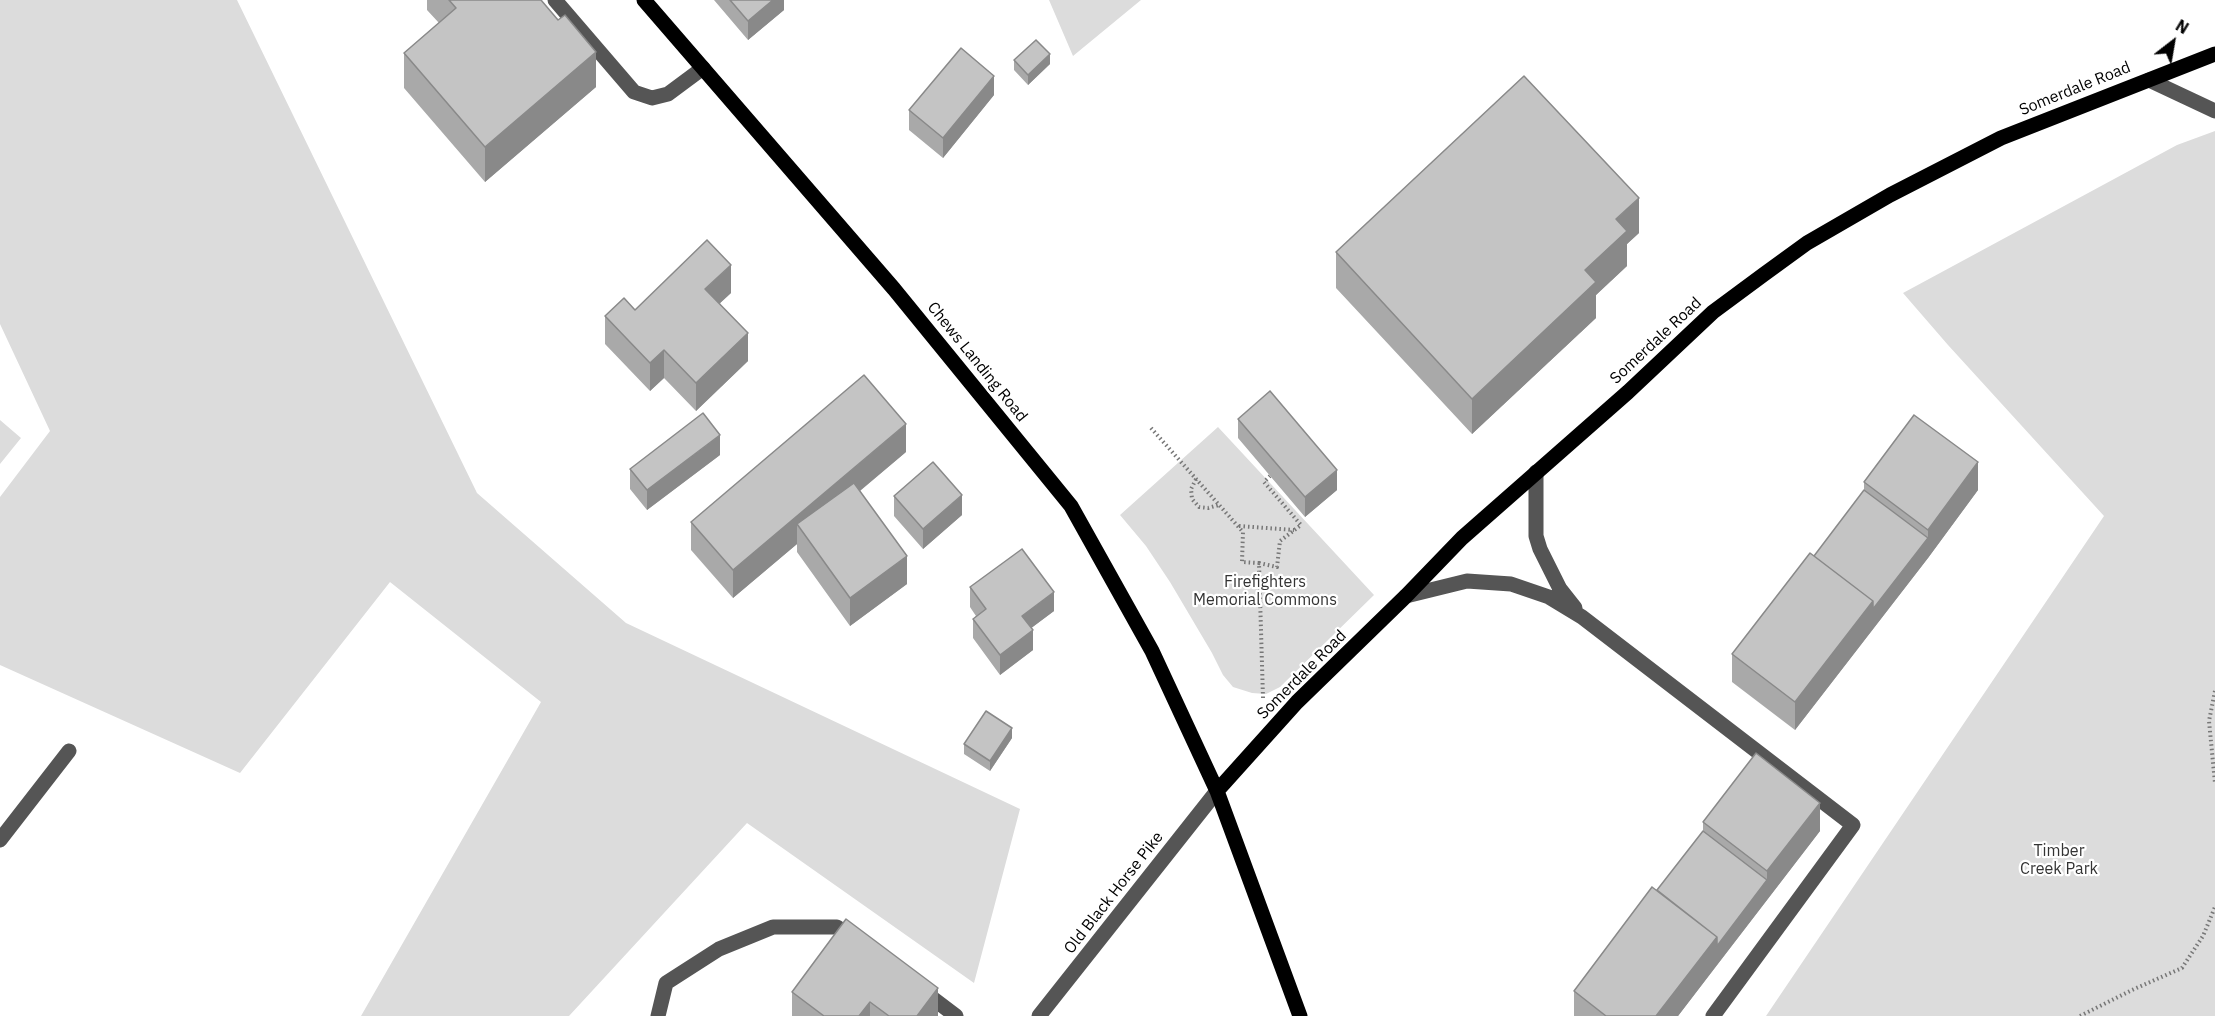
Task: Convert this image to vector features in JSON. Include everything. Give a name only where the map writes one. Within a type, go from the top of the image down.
[{"type":"main road","name":"Chews Landing Road","points":[[644,0],[894,289],[1071,506],[1152,651],[1217,791],[1300,1016]]},
{"type":"main road","name":"Somerdale Road","points":[[1217,791],[1297,702],[1462,538],[1628,392],[1713,312],[1807,243],[1890,195],[2001,138],[2215,54]]},
{"type":"street","points":[[555,0],[634,92],[652,98],[668,94],[704,68]]},
{"type":"street","points":[[2149,80],[2215,111]]},
{"type":"street","points":[[1536,472],[1536,536],[1540,549],[1560,589],[1582,617]]},
{"type":"street","points":[[1406,596],[1467,581],[1511,584],[1550,597],[1582,617],[1853,825],[1713,1016]]},
{"type":"street","points":[[0,840],[69,751]]},
{"type":"street","name":"Old Black Horse Pike","points":[[1039,1016],[1217,791]]},
{"type":"street","points":[[658,1016],[666,983],[719,949],[773,927],[837,927],[864,948]]},
{"type":"street","points":[[910,982],[956,1016]]},
{"type":"path","points":[[1151,428],[1243,532],[1242,562],[1277,567],[1280,541],[1301,525],[1263,482],[1270,476]]},
{"type":"path","points":[[1196,479],[1191,489],[1192,499],[1199,507],[1208,508],[1219,505]]},
{"type":"path","points":[[1238,526],[1294,530]]},
{"type":"path","points":[[1259,563],[1263,698]]},
{"type":"path","points":[[2215,691],[2209,721],[2215,783]]},
{"type":"path","points":[[2080,1016],[2182,968],[2203,936],[2215,907]]},
{"type":"green space","points":[[0,0],[237,0],[477,493],[626,623],[1020,809],[974,983],[747,823],[569,1016],[361,1016],[541,702],[390,582],[240,773],[0,665],[0,497],[50,431],[0,324]]},
{"type":"green space","points":[[1049,0],[1141,0],[1073,56]]},
{"type":"green space","name":"Timber Creek Park","points":[[2215,131],[2215,1016],[1766,1016],[2104,516],[1903,293],[2177,145]]},
{"type":"green space","points":[[0,420],[21,438],[0,464]]},
{"type":"green space","name":"Firefighters Memorial Commons","points":[[1218,427],[1374,595],[1280,687],[1266,694],[1252,693],[1233,687],[1223,675],[1170,582],[1146,546],[1120,515]]},
{"type":"building","points":[[449,0],[541,0],[558,20],[565,15],[596,52],[485,147],[404,53],[456,8]]},
{"type":"building","points":[[730,0],[773,0],[748,21]]},
{"type":"building","points":[[1036,40],[1050,54],[1028,75],[1014,60]]},
{"type":"building","points":[[961,48],[994,76],[943,138],[909,110]]},
{"type":"building","points":[[1524,76],[1639,198],[1616,219],[1627,231],[1585,270],[1596,282],[1472,399],[1336,252]]},
{"type":"building","points":[[707,240],[731,265],[705,289],[748,333],[696,383],[664,350],[650,363],[605,316],[624,298],[635,310]]},
{"type":"building","points":[[864,375],[906,424],[733,570],[691,522]]},
{"type":"building","points":[[1270,391],[1337,470],[1305,497],[1238,419]]},
{"type":"building","points":[[703,413],[720,435],[647,490],[630,469]]},
{"type":"building","points":[[1914,415],[1978,462],[1928,530],[1864,482]]},
{"type":"building","points":[[933,462],[962,495],[923,529],[894,496]]},
{"type":"building","points":[[854,483],[907,556],[850,598],[797,524]]},
{"type":"building","points":[[1864,490],[1928,538],[1873,609],[1873,601],[1814,556]]},
{"type":"building","points":[[1022,549],[1054,592],[1022,616],[1033,630],[1000,655],[973,619],[986,609],[970,587]]},
{"type":"building","points":[[1810,553],[1873,601],[1795,702],[1732,654]]},
{"type":"building","points":[[986,711],[1012,728],[990,761],[964,744]]},
{"type":"building","points":[[1756,753],[1820,803],[1767,871],[1703,822]]},
{"type":"building","points":[[1703,831],[1767,880],[1717,946],[1717,937],[1657,890]]},
{"type":"building","points":[[1652,887],[1717,937],[1656,1016],[1606,1016],[1574,991]]},
{"type":"building","points":[[846,919],[938,988],[917,1016],[889,1016],[870,1002],[859,1016],[824,1016],[792,992]]}]
